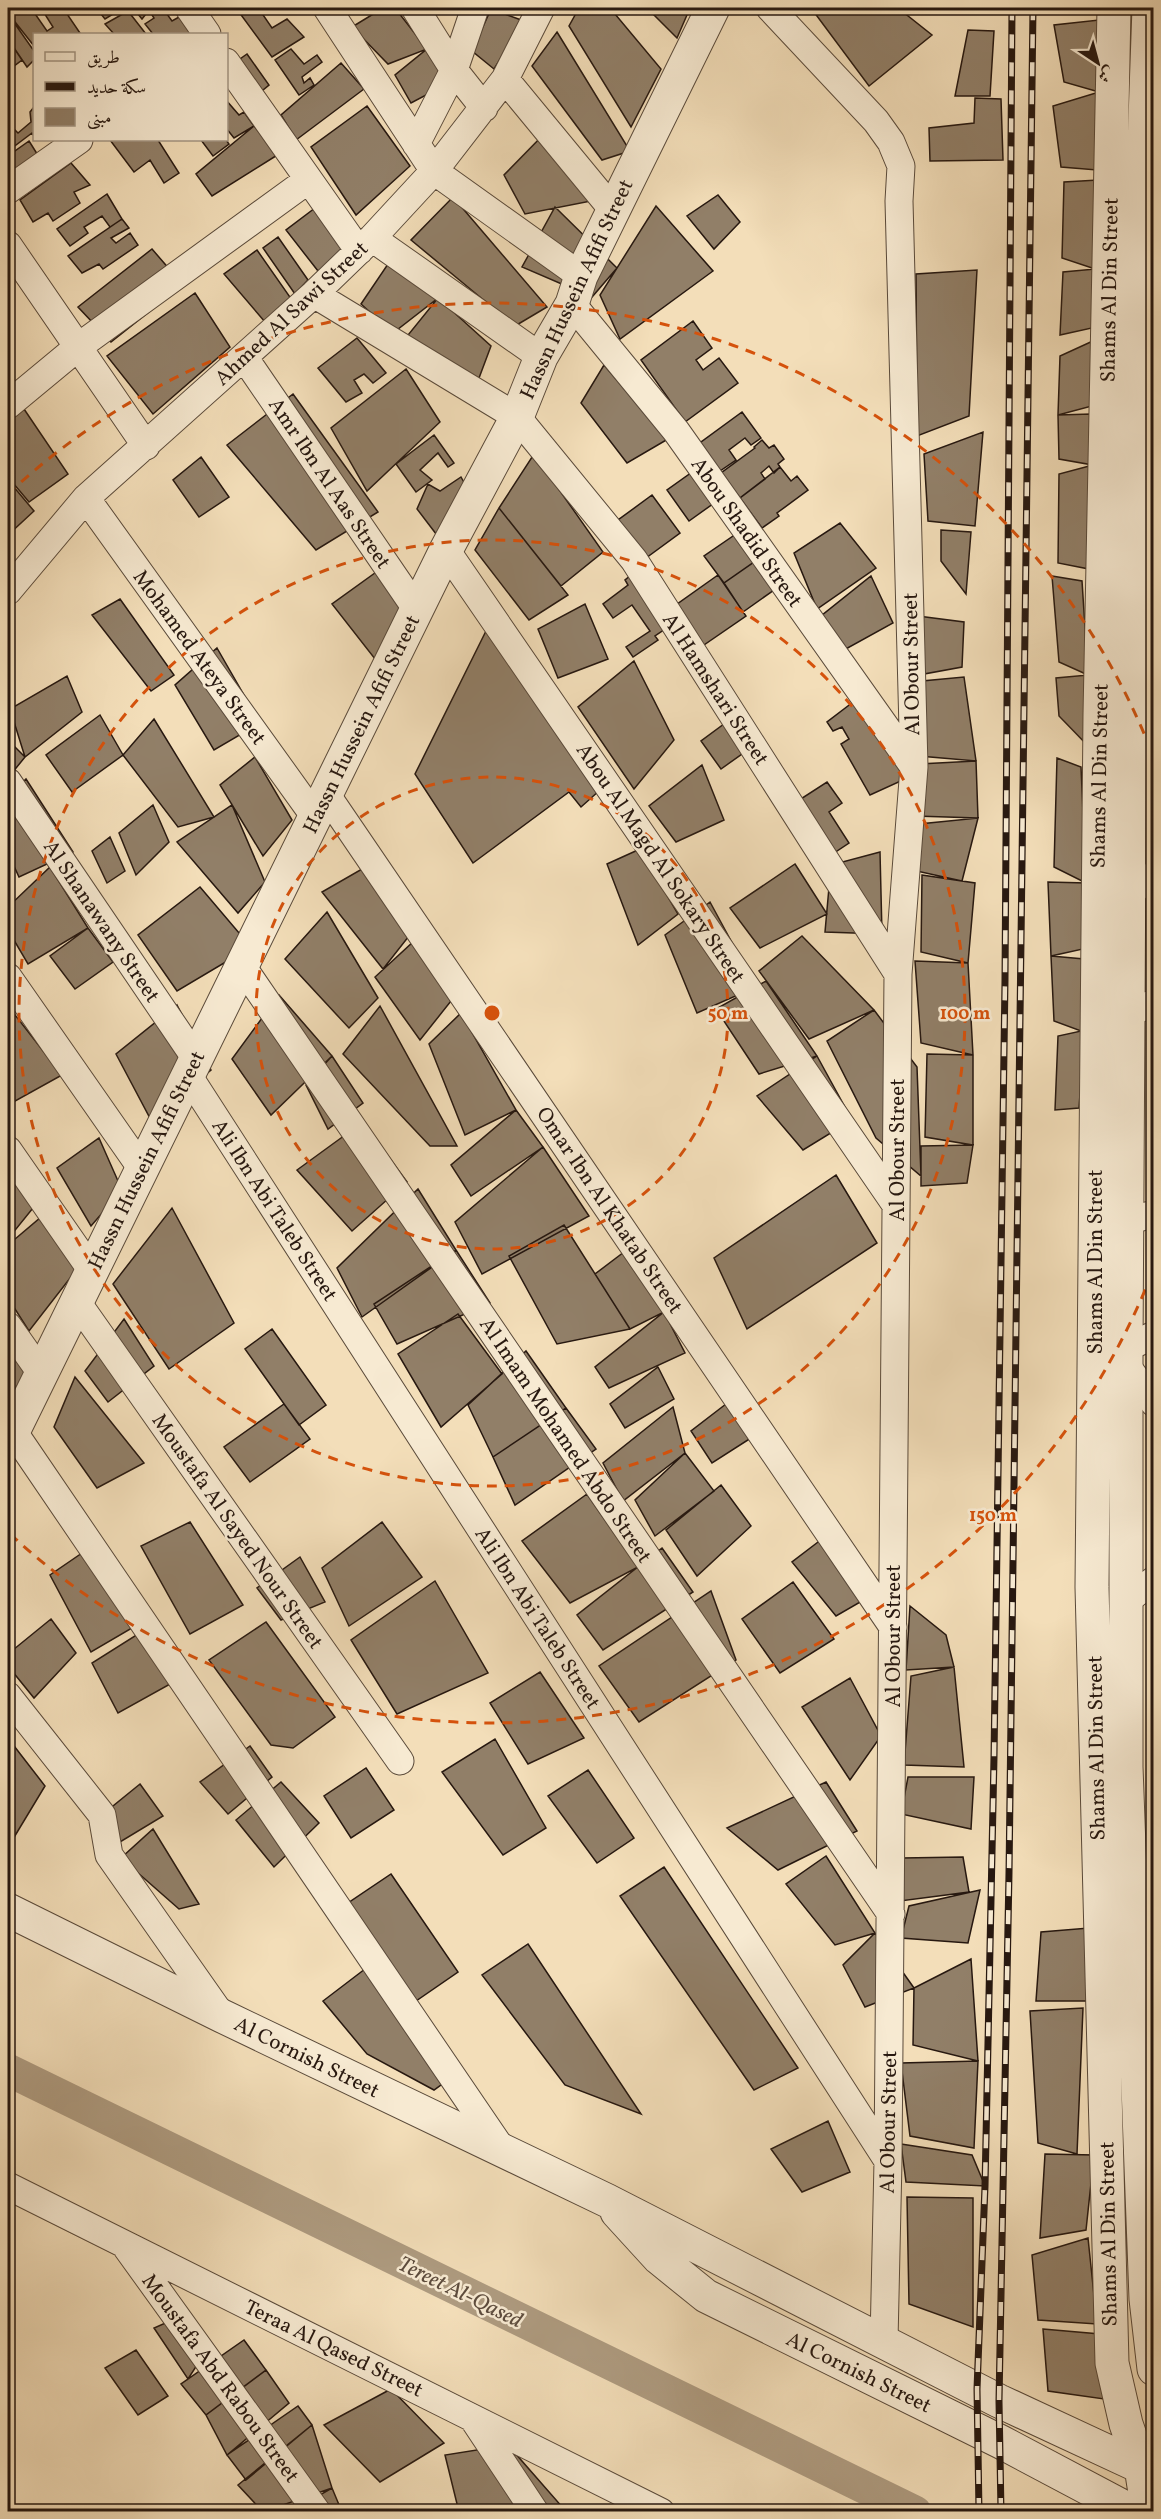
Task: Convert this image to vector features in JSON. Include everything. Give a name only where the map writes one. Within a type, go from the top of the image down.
[{"type":"street","points":[[189,8],[206,33]]},
{"type":"street","name":"Abou Shadid Street","points":[[327,8],[435,171],[576,290],[914,767]]},
{"type":"street","points":[[415,8],[454,70],[484,108]]},
{"type":"street","points":[[416,144],[454,70],[475,8]]},
{"type":"street","name":"Ahmed Al Sawi Street","points":[[8,591],[86,498],[314,294],[365,245],[435,171],[505,79],[541,8]]},
{"type":"street","name":"Hassn Hussein Afifi Street","points":[[10,1436],[446,550],[517,417],[541,357],[713,8]]},
{"type":"street","name":"Al Obour Street","points":[[770,8],[876,122],[891,142],[901,166],[899,201],[914,767],[898,974],[891,1914],[884,2341]]},
{"type":"street","points":[[1114,13],[1151,19]]},
{"type":"street","name":"Shams Al Din Street","points":[[1114,13],[1099,781],[1092,1587],[1111,1769],[1142,1930],[1150,2296],[1154,2368]]},
{"type":"street","name":"Shams Al Din Street","points":[[1148,2511],[1141,2467],[1126,2424],[1112,2363],[1111,1769],[1126,1601],[1140,1218],[1141,884],[1133,474],[1147,277],[1151,19]]},
{"type":"street","points":[[228,65],[308,180],[365,245],[541,357]]},
{"type":"street","points":[[505,79],[613,210]]},
{"type":"street","points":[[8,190],[78,141]]},
{"type":"street","points":[[8,405],[78,347],[308,180]]},
{"type":"street","points":[[10,256],[78,347],[146,446]]},
{"type":"street","name":"Al Hamshari Street","points":[[314,294],[517,417],[634,560],[898,974]]},
{"type":"street","name":"Amr Ibn Al Aas Street","points":[[244,357],[417,610]]},
{"type":"street","points":[[1133,474],[1154,501]]},
{"type":"street","name":"Mohamed Ateya Street","points":[[86,498],[321,805]]},
{"type":"street","name":"Abou Al Magd Al Sokary Street","points":[[446,550],[896,1205]]},
{"type":"street","name":"Al Shanawany Street","points":[[8,782],[192,1067]]},
{"type":"street","name":"Omar Ibn Al Khatab Street","points":[[321,805],[893,1627]]},
{"type":"street","name":"Al Imam Mohamed Abdo Street","points":[[242,966],[891,1914]]},
{"type":"street","points":[[8,977],[142,1169]]},
{"type":"street","name":"Ali Ibn Abi Taleb Street","points":[[192,1067],[888,2161]]},
{"type":"street","points":[[8,1150],[92,1271]]},
{"type":"street","name":"Moustafa Al Sayed Nour Street","points":[[76,1302],[400,1761]]},
{"type":"street","points":[[8,1326],[41,1373]]},
{"type":"street","points":[[1135,1349],[1154,1403]]},
{"type":"street","points":[[10,1436],[503,2151]]},
{"type":"street","points":[[1126,1601],[1154,1580]]},
{"type":"street","points":[[8,1696],[102,1815],[109,1855],[222,2016]]},
{"type":"street","name":"Al Cornish Street","points":[[8,1910],[222,2016],[608,2201],[999,2400],[1141,2467]]},
{"type":"street","name":"Teraa Al Qased Street","points":[[8,2186],[661,2511]]},
{"type":"street","name":"Al Cornish Street","points":[[608,2201],[659,2259],[706,2296],[1001,2442],[1133,2511]]},
{"type":"street","name":"Moustafa Abd Rabou Street","points":[[125,2244],[317,2511]]},
{"type":"street","points":[[471,2416],[535,2511]]},
{"type":"building","points":[[8,8],[31,8],[47,31],[53,27],[41,8],[63,8],[80,33],[33,33],[33,45],[8,13]]},
{"type":"building","points":[[123,8],[105,19],[97,9]]},
{"type":"building","points":[[133,8],[167,8],[164,10],[172,21],[179,17],[190,33],[152,33],[145,24],[154,18],[149,10],[142,19]]},
{"type":"building","points":[[236,8],[267,8],[261,12],[272,28],[287,19],[304,37],[272,57]]},
{"type":"building","points":[[383,8],[395,8],[427,49],[388,64],[352,27]]},
{"type":"building","points":[[579,8],[610,8],[661,69],[631,127],[569,26]]},
{"type":"building","points":[[647,8],[690,8],[677,38]]},
{"type":"building","points":[[811,8],[898,8],[932,35],[869,86]]},
{"type":"building","points":[[491,9],[524,21],[494,69],[472,51]]},
{"type":"building","points":[[128,11],[145,33],[113,33],[105,24]]},
{"type":"building","points":[[8,14],[33,50],[33,61],[27,67],[8,39]]},
{"type":"building","points":[[1099,20],[1099,92],[1064,82],[1054,25]]},
{"type":"building","points":[[968,30],[994,31],[990,96],[955,96]]},
{"type":"building","points":[[557,32],[630,151],[602,160],[532,66]]},
{"type":"building","points":[[8,39],[22,60],[10,69],[8,64]]},
{"type":"building","points":[[291,49],[304,64],[317,55],[322,62],[302,77],[304,83],[310,78],[314,85],[299,95],[275,60]]},
{"type":"building","points":[[427,49],[447,84],[411,103],[395,75]]},
{"type":"building","points":[[247,54],[269,85],[257,95],[233,64]]},
{"type":"building","points":[[341,63],[364,89],[296,140],[281,115]]},
{"type":"building","points":[[1099,92],[1097,170],[1061,167],[1053,106]]},
{"type":"building","points":[[975,98],[1001,99],[1003,160],[930,161],[929,128],[974,123]]},
{"type":"building","points":[[228,102],[239,115],[244,112],[254,126],[234,138],[228,130]]},
{"type":"building","points":[[367,106],[410,166],[356,215],[311,147]]},
{"type":"building","points":[[33,108],[33,134],[32,133],[8,151],[8,128],[11,126],[18,133],[31,122],[30,112]]},
{"type":"building","points":[[254,126],[279,154],[212,196],[196,174]]},
{"type":"building","points":[[548,130],[591,201],[525,214],[504,175]]},
{"type":"building","points":[[29,141],[41,160],[15,177],[8,164],[8,156]]},
{"type":"building","points":[[111,141],[159,141],[179,173],[164,183],[150,160],[134,172]]},
{"type":"building","points":[[202,141],[227,141],[229,144],[213,156]]},
{"type":"building","points":[[71,163],[90,185],[74,192],[80,203],[53,221],[48,213],[33,222],[20,200]]},
{"type":"building","points":[[1098,180],[1095,269],[1062,258],[1064,182]]},
{"type":"building","points":[[107,194],[122,219],[110,227],[102,216],[84,227],[88,233],[70,246],[57,229]]},
{"type":"building","points":[[718,195],[740,222],[714,249],[687,216]]},
{"type":"building","points":[[453,197],[547,307],[515,326],[411,240]]},
{"type":"building","points":[[656,206],[713,271],[620,339],[600,295]]},
{"type":"building","points":[[555,207],[617,268],[592,297],[522,267]]},
{"type":"building","points":[[315,208],[345,252],[318,271],[286,230]]},
{"type":"building","points":[[122,219],[129,228],[111,238],[116,243],[130,233],[138,245],[103,269],[99,264],[82,273],[68,256]]},
{"type":"building","points":[[278,237],[308,280],[295,294],[263,248]]},
{"type":"building","points":[[152,249],[183,285],[111,342],[78,307]]},
{"type":"building","points":[[257,250],[292,300],[265,322],[224,274]]},
{"type":"building","points":[[390,261],[438,298],[393,333],[361,304]]},
{"type":"building","points":[[1095,269],[1092,328],[1060,335],[1063,272]]},
{"type":"building","points":[[977,270],[969,416],[917,436],[916,274]]},
{"type":"building","points":[[195,293],[230,347],[153,414],[107,356]]},
{"type":"building","points":[[438,298],[491,346],[476,386],[404,340]]},
{"type":"building","points":[[693,321],[712,348],[696,360],[703,370],[719,358],[738,383],[685,422],[641,360]]},
{"type":"building","points":[[357,338],[386,373],[373,383],[364,374],[354,380],[362,393],[346,402],[318,368]]},
{"type":"building","points":[[1095,340],[1092,406],[1058,415],[1060,356]]},
{"type":"building","points":[[604,365],[668,439],[627,463],[581,403]]},
{"type":"building","points":[[406,369],[440,422],[367,491],[331,428]]},
{"type":"building","points":[[293,394],[378,512],[316,550],[227,445]]},
{"type":"building","points":[[24,409],[68,474],[29,502],[8,477],[8,422]]},
{"type":"building","points":[[742,412],[761,438],[751,445],[745,438],[729,450],[736,460],[717,473],[697,445]]},
{"type":"building","points":[[1091,414],[1093,465],[1059,459],[1058,415]]},
{"type":"building","points":[[983,432],[975,526],[928,521],[924,454]]},
{"type":"building","points":[[434,435],[454,463],[448,467],[438,453],[420,470],[432,480],[416,492],[396,464]]},
{"type":"building","points":[[762,440],[769,448],[774,445],[784,459],[778,464],[780,467],[774,473],[769,466],[761,473],[765,479],[740,498],[721,473],[755,448]]},
{"type":"building","points":[[534,454],[603,552],[561,586],[499,508]]},
{"type":"building","points":[[201,457],[229,497],[199,517],[173,480]]},
{"type":"building","points":[[1093,465],[1089,569],[1058,563],[1059,474]]},
{"type":"building","points":[[780,467],[791,481],[797,476],[808,490],[777,513],[779,516],[762,528],[740,498]]},
{"type":"building","points":[[695,470],[717,501],[689,521],[667,490]]},
{"type":"building","points":[[461,477],[470,493],[443,543],[417,509],[428,484],[440,491]]},
{"type":"building","points":[[8,480],[34,511],[8,535]]},
{"type":"building","points":[[652,495],[680,533],[646,558],[618,520]]},
{"type":"building","points":[[499,508],[568,595],[529,620],[475,550]]},
{"type":"building","points":[[840,523],[876,568],[817,609],[794,553]]},
{"type":"building","points":[[941,530],[971,532],[966,594],[941,561]]},
{"type":"building","points":[[736,534],[754,562],[724,583],[704,556]]},
{"type":"building","points":[[1154,548],[1154,584],[1143,565]]},
{"type":"building","points":[[754,562],[774,590],[743,612],[724,583]]},
{"type":"building","points":[[386,565],[424,625],[393,682],[332,604]]},
{"type":"building","points":[[636,571],[671,625],[655,636],[658,640],[633,657],[626,647],[650,631],[632,605],[613,618],[603,604],[628,585],[625,580]]},
{"type":"building","points":[[718,575],[746,616],[701,647],[673,607]]},
{"type":"building","points":[[871,576],[893,623],[844,650],[821,616]]},
{"type":"building","points":[[1052,576],[1082,581],[1088,675],[1059,662]]},
{"type":"building","points":[[120,599],[174,675],[151,691],[92,615]]},
{"type":"building","points":[[585,604],[608,659],[558,678],[538,629]]},
{"type":"building","points":[[910,615],[964,622],[962,667],[913,676]]},
{"type":"building","points":[[488,627],[599,791],[581,807],[569,792],[473,863],[415,774]]},
{"type":"building","points":[[217,648],[260,723],[214,750],[175,685]]},
{"type":"building","points":[[634,661],[674,740],[634,789],[578,707]]},
{"type":"building","points":[[1088,675],[1092,750],[1059,716],[1056,678]]},
{"type":"building","points":[[67,676],[82,712],[25,757],[10,709]]},
{"type":"building","points":[[964,677],[976,761],[919,756],[922,681]]},
{"type":"building","points":[[861,696],[914,775],[870,795],[841,744],[849,739],[842,727],[833,731],[827,722]]},
{"type":"building","points":[[100,715],[123,755],[72,792],[46,755]]},
{"type":"building","points":[[154,719],[214,817],[178,827],[123,755]]},
{"type":"building","points":[[728,721],[749,749],[721,769],[701,741]]},
{"type":"building","points":[[8,740],[25,757],[8,778]]},
{"type":"building","points":[[255,757],[292,820],[263,856],[220,785]]},
{"type":"building","points":[[1057,758],[1081,767],[1086,883],[1054,867]]},
{"type":"building","points":[[976,761],[978,818],[915,816],[919,764]]},
{"type":"building","points":[[702,765],[724,820],[676,842],[649,806]]},
{"type":"building","points":[[26,779],[73,852],[19,877],[8,853],[8,797]]},
{"type":"building","points":[[827,782],[842,803],[829,812],[849,843],[828,857],[793,804]]},
{"type":"building","points":[[153,805],[169,842],[136,875],[119,833]]},
{"type":"building","points":[[232,805],[265,882],[238,913],[177,842]]},
{"type":"building","points":[[978,818],[962,881],[912,870],[919,824]]},
{"type":"building","points":[[110,837],[125,871],[107,883],[92,851]]},
{"type":"building","points":[[640,849],[678,914],[638,945],[607,864]]},
{"type":"building","points":[[880,852],[882,934],[825,932],[831,865]]},
{"type":"building","points":[[795,864],[827,914],[760,948],[730,908]]},
{"type":"building","points":[[50,867],[88,928],[28,964],[8,930],[8,907]]},
{"type":"building","points":[[362,869],[409,936],[383,969],[322,892]]},
{"type":"building","points":[[922,875],[975,883],[968,963],[921,952]]},
{"type":"building","points":[[1048,882],[1086,883],[1083,949],[1051,956]]},
{"type":"building","points":[[200,887],[251,947],[177,991],[138,935]]},
{"type":"building","points":[[710,902],[756,987],[697,1013],[665,935]]},
{"type":"building","points":[[327,912],[378,998],[349,1028],[285,959]]},
{"type":"building","points":[[88,928],[113,962],[75,989],[50,956]]},
{"type":"building","points":[[802,936],[874,1010],[809,1039],[759,971]]},
{"type":"building","points":[[413,942],[451,1001],[420,1040],[375,977]]},
{"type":"building","points":[[1051,956],[1084,959],[1081,1031],[1054,1021]]},
{"type":"building","points":[[915,961],[968,963],[973,1055],[921,1043]]},
{"type":"building","points":[[766,981],[817,1056],[759,1074],[716,1009]]},
{"type":"building","points":[[279,995],[332,1056],[271,1115],[232,1059]]},
{"type":"building","points":[[177,1005],[211,1070],[151,1120],[116,1054]]},
{"type":"building","points":[[8,1006],[62,1075],[8,1105]]},
{"type":"building","points":[[380,1006],[457,1146],[430,1146],[343,1054]]},
{"type":"building","points":[[874,1010],[917,1067],[921,1176],[876,1138],[827,1041]]},
{"type":"building","points":[[461,1013],[516,1110],[465,1135],[429,1044]]},
{"type":"building","points":[[1081,1031],[1084,1039],[1079,1108],[1055,1110],[1058,1036]]},
{"type":"building","points":[[927,1054],[973,1055],[973,1145],[925,1137]]},
{"type":"building","points":[[332,1056],[363,1103],[328,1129],[306,1085]]},
{"type":"building","points":[[817,1056],[852,1120],[803,1150],[757,1096]]},
{"type":"building","points":[[516,1110],[543,1147],[471,1196],[451,1165]]},
{"type":"building","points":[[363,1122],[407,1182],[352,1231],[297,1170]]},
{"type":"building","points":[[99,1138],[122,1190],[91,1226],[57,1168]]},
{"type":"building","points":[[973,1145],[967,1183],[921,1186],[921,1146]]},
{"type":"building","points":[[543,1147],[589,1216],[482,1274],[455,1222]]},
{"type":"building","points":[[8,1172],[33,1208],[8,1239]]},
{"type":"building","points":[[836,1175],[877,1243],[747,1329],[714,1258]]},
{"type":"building","points":[[418,1189],[456,1250],[362,1317],[337,1268]]},
{"type":"building","points":[[172,1208],[234,1323],[169,1369],[113,1284]]},
{"type":"building","points":[[40,1218],[95,1246],[29,1331],[8,1298],[8,1245]]},
{"type":"building","points":[[564,1225],[630,1329],[557,1344],[509,1256]]},
{"type":"building","points":[[456,1250],[490,1303],[397,1344],[374,1304]]},
{"type":"building","points":[[624,1252],[664,1312],[630,1329],[595,1274]]},
{"type":"building","points":[[664,1312],[685,1353],[609,1388],[595,1367]]},
{"type":"building","points":[[458,1314],[502,1374],[441,1427],[398,1354]]},
{"type":"building","points":[[124,1319],[154,1366],[108,1402],[85,1371]]},
{"type":"building","points":[[272,1329],[326,1405],[299,1425],[245,1349]]},
{"type":"building","points":[[8,1342],[29,1372],[8,1397]]},
{"type":"building","points":[[526,1351],[566,1408],[493,1457],[468,1405]]},
{"type":"building","points":[[658,1367],[674,1399],[625,1428],[610,1404]]},
{"type":"building","points":[[75,1377],[144,1463],[97,1488],[54,1427]]},
{"type":"building","points":[[284,1404],[310,1439],[250,1482],[224,1447]]},
{"type":"building","points":[[726,1404],[751,1438],[712,1463],[691,1431]]},
{"type":"building","points":[[673,1407],[685,1453],[623,1501],[603,1463]]},
{"type":"building","points":[[566,1408],[596,1449],[515,1505],[493,1457]]},
{"type":"building","points":[[685,1453],[714,1491],[655,1536],[635,1500]]},
{"type":"building","points":[[721,1485],[751,1526],[697,1576],[666,1530]]},
{"type":"building","points":[[587,1494],[638,1567],[570,1603],[522,1541]]},
{"type":"building","points":[[190,1522],[243,1605],[190,1634],[141,1546]]},
{"type":"building","points":[[382,1522],[422,1577],[349,1626],[322,1568]]},
{"type":"building","points":[[822,1539],[862,1601],[836,1616],[792,1562]]},
{"type":"building","points":[[662,1548],[693,1592],[603,1650],[577,1615]]},
{"type":"building","points":[[85,1551],[132,1628],[91,1652],[50,1575]]},
{"type":"building","points":[[300,1557],[325,1602],[281,1620],[257,1588]]},
{"type":"building","points":[[435,1581],[488,1673],[397,1714],[351,1640]]},
{"type":"building","points":[[793,1582],[834,1639],[780,1673],[742,1619]]},
{"type":"building","points":[[711,1591],[736,1660],[639,1722],[599,1666]]},
{"type":"building","points":[[910,1606],[946,1635],[954,1667],[906,1670]]},
{"type":"building","points":[[51,1619],[76,1653],[34,1698],[8,1666],[8,1654]]},
{"type":"building","points":[[266,1622],[335,1717],[293,1748],[271,1745],[209,1660]]},
{"type":"building","points":[[138,1634],[172,1683],[118,1713],[92,1663]]},
{"type":"building","points":[[954,1667],[964,1767],[904,1765],[911,1676]]},
{"type":"building","points":[[540,1672],[584,1738],[528,1764],[490,1703]]},
{"type":"building","points":[[850,1678],[881,1736],[850,1780],[802,1707]]},
{"type":"building","points":[[495,1739],[546,1828],[503,1855],[442,1772]]},
{"type":"building","points":[[11,1742],[45,1786],[10,1844],[8,1841],[8,1747]]},
{"type":"building","points":[[250,1746],[272,1777],[228,1814],[200,1782]]},
{"type":"building","points":[[366,1768],[394,1810],[351,1838],[324,1796]]},
{"type":"building","points":[[588,1770],[634,1838],[597,1863],[548,1796]]},
{"type":"building","points":[[908,1777],[974,1777],[971,1829],[901,1814]]},
{"type":"building","points":[[281,1782],[319,1823],[274,1867],[236,1820]]},
{"type":"building","points":[[826,1782],[857,1831],[778,1870],[727,1828]]},
{"type":"building","points":[[140,1784],[163,1816],[120,1842],[102,1815]]},
{"type":"building","points":[[153,1829],[199,1904],[179,1909],[121,1858]]},
{"type":"building","points":[[826,1856],[875,1933],[835,1945],[786,1884]]},
{"type":"building","points":[[963,1857],[969,1892],[900,1901],[902,1858]]},
{"type":"building","points":[[664,1867],[798,2068],[754,2090],[620,1896]]},
{"type":"building","points":[[391,1874],[458,1972],[416,2001],[348,1903]]},
{"type":"building","points":[[980,1890],[968,1943],[901,1938],[909,1906]]},
{"type":"building","points":[[1089,1928],[1093,2001],[1036,2001],[1041,1932]]},
{"type":"building","points":[[875,1933],[914,1988],[865,2007],[843,1965]]},
{"type":"building","points":[[528,1944],[641,2114],[565,2085],[482,1975]]},
{"type":"building","points":[[971,1959],[978,2061],[913,2045],[914,1988]]},
{"type":"building","points":[[365,1969],[445,2082],[434,2090],[367,2054],[323,2001]]},
{"type":"building","points":[[1083,2008],[1077,2154],[1038,2143],[1030,2011]]},
{"type":"building","points":[[978,2061],[974,2148],[910,2136],[901,2063]]},
{"type":"building","points":[[828,2121],[850,2172],[802,2192],[771,2149]]},
{"type":"building","points":[[901,2144],[972,2155],[985,2186],[906,2182]]},
{"type":"building","points":[[1045,2154],[1094,2155],[1086,2230],[1040,2238]]},
{"type":"building","points":[[907,2197],[973,2198],[973,2327],[909,2304]]},
{"type":"building","points":[[1088,2238],[1097,2324],[1038,2320],[1032,2255]]},
{"type":"building","points":[[170,2321],[199,2362],[188,2379],[154,2328]]},
{"type":"building","points":[[1043,2329],[1100,2334],[1104,2399],[1048,2391]]},
{"type":"building","points":[[244,2340],[266,2370],[206,2415],[181,2384]]},
{"type":"building","points":[[136,2350],[168,2396],[138,2415],[105,2368]]},
{"type":"building","points":[[266,2370],[289,2403],[227,2455],[206,2415]]},
{"type":"building","points":[[391,2389],[444,2443],[380,2482],[324,2425]]},
{"type":"building","points":[[298,2406],[312,2425],[246,2480],[227,2455]]},
{"type":"building","points":[[312,2425],[332,2488],[263,2512],[238,2485]]},
{"type":"building","points":[[508,2445],[564,2509],[554,2512],[459,2512],[445,2455]]},
{"type":"building","points":[[332,2488],[342,2512],[290,2512]]},
{"type":"waterway","name":"Tereet Al-Qased","points":[[8,2070],[915,2512]]},
{"type":"railway","points":[[979,2512],[977,2389],[985,2186],[994,1757],[1005,980],[1012,8]]},
{"type":"railway","points":[[1001,2512],[999,2401],[1009,1873],[1033,8]]}]
